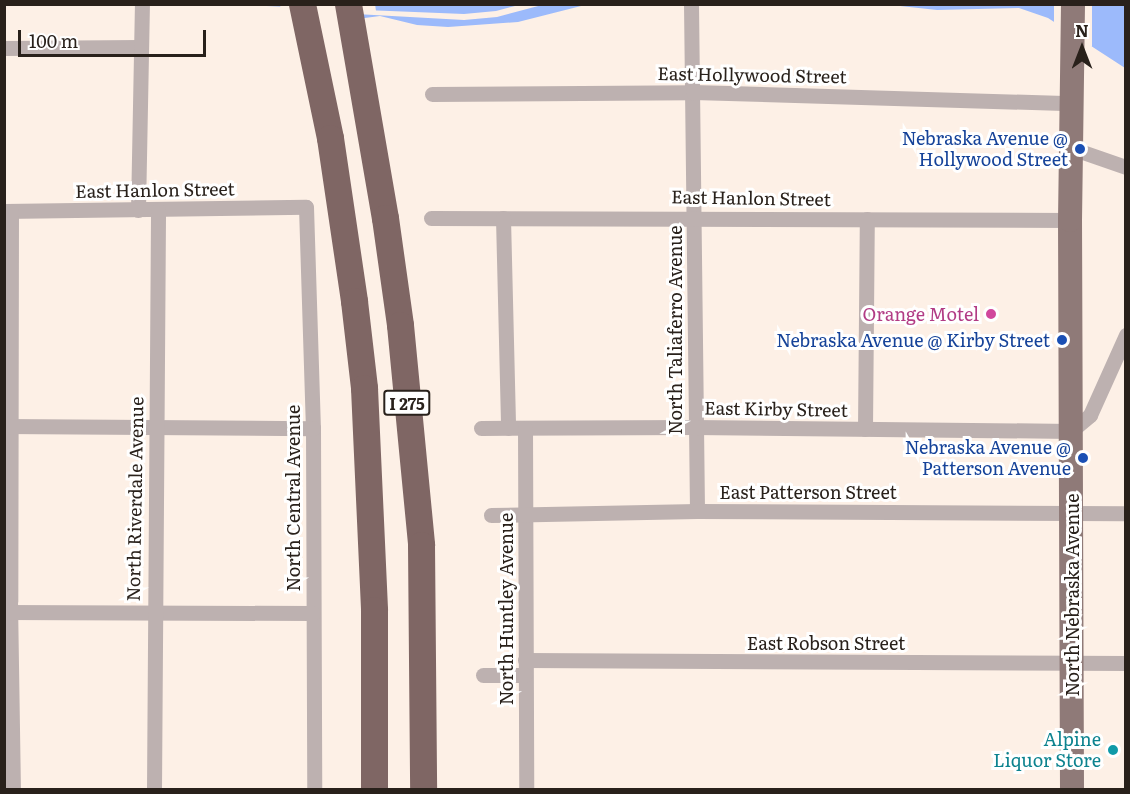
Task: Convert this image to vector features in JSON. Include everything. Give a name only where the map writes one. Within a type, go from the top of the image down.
[{"type":"highway","name":"I 275","points":[[302,4],[330,138],[354,300],[364,388],[374,610],[374,789]]},
{"type":"highway","name":"I 275","points":[[348,4],[385,218],[400,325],[421,545],[423,789]]},
{"type":"main road","name":"North Nebraska Avenue","points":[[1072,789],[1070,220],[1073,4]]},
{"type":"street","points":[[138,210],[142,4]]},
{"type":"street","name":"North Taliaferro Avenue","points":[[691,4],[694,427],[697,511]]},
{"type":"street","points":[[4,48],[140,47]]},
{"type":"street","name":"East Hollywood Street","points":[[432,94],[693,92],[1072,103]]},
{"type":"street","points":[[1071,148],[1125,167]]},
{"type":"street","name":"East Hanlon Street","points":[[8,211],[306,207]]},
{"type":"street","name":"North Central Avenue","points":[[306,207],[313,428],[314,789]]},
{"type":"street","name":"North Riverdale Avenue","points":[[154,789],[158,210]]},
{"type":"street","points":[[8,211],[8,612],[13,789]]},
{"type":"street","name":"East Hanlon Street","points":[[430,218],[694,217],[1070,220]]},
{"type":"street","points":[[503,218],[508,428]]},
{"type":"street","points":[[865,429],[867,219]]},
{"type":"street","points":[[1071,431],[1090,415],[1121,357],[1125,335]]},
{"type":"street","points":[[8,426],[313,428]]},
{"type":"street","name":"East Kirby Street","points":[[481,428],[694,427],[1071,431]]},
{"type":"street","name":"North Huntley Avenue","points":[[525,428],[526,789]]},
{"type":"street","name":"East Patterson Street","points":[[491,515],[697,511],[1125,513]]},
{"type":"street","points":[[8,612],[314,613]]},
{"type":"street","name":"East Robson Street","points":[[483,675],[525,668],[1125,663]]},
{"type":"water","points":[[244,5],[519,5],[496,11],[464,14]]},
{"type":"water","points":[[542,5],[585,5],[518,22],[448,27],[417,25],[380,16],[357,19],[356,14],[464,20],[497,17]]},
{"type":"water","points":[[891,5],[1125,5],[1125,68],[1048,18],[1019,8],[937,10]]},
{"type":"pier","points":[[375,4],[376,11],[281,10],[280,5]]},
{"type":"pier","points":[[1054,5],[1092,5],[1092,47],[1054,25]]},
{"type":"place","name":"Nebraska Avenue @ Hollywood Street","points":[[1080,149]]},
{"type":"place","name":"Orange Motel","points":[[991,314]]},
{"type":"place","name":"Nebraska Avenue @ Kirby Street","points":[[1062,340]]},
{"type":"place","name":"Nebraska Avenue @ Patterson Avenue","points":[[1083,458]]},
{"type":"place","name":"Alpine Liquor Store","points":[[1113,750]]}]
